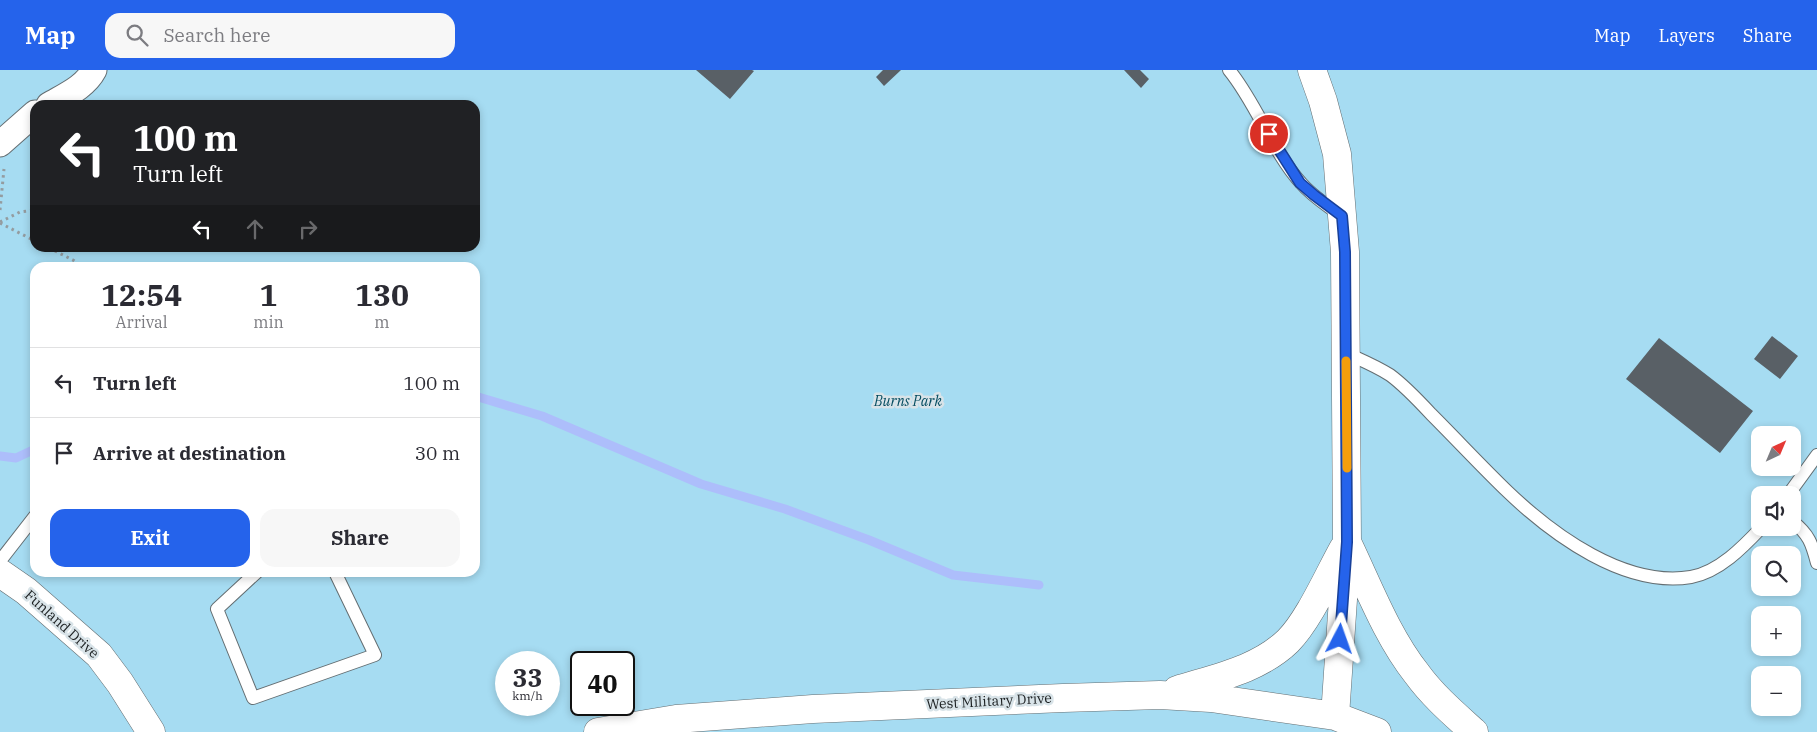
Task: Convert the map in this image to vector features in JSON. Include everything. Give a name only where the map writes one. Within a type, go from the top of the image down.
[{"type":"street","points":[[57,100],[90,78],[94,70]]},
{"type":"street","points":[[1312,70],[1323,101],[1337,154],[1345,252],[1347,542],[1335,716]]},
{"type":"street","points":[[3,141],[30,117]]},
{"type":"street","points":[[1160,695],[1241,670],[1265,659],[1288,641],[1302,624],[1347,542]]},
{"type":"street","points":[[1347,542],[1388,630],[1417,674],[1448,709],[1474,732]]},
{"type":"street","name":"Funland Drive","points":[[0,573],[26,591],[99,655],[120,683],[151,732]]},
{"type":"street","name":"West Military Drive","points":[[598,732],[676,719],[813,709],[1160,695],[1211,698],[1335,716],[1377,732]]},
{"type":"lane","points":[[1229,70],[1300,183],[1342,216]]},
{"type":"lane","points":[[1346,353],[1375,366],[1406,388],[1509,493],[1552,529],[1605,562],[1634,573],[1664,578],[1692,577],[1715,568],[1753,536]]},
{"type":"lane","points":[[1795,486],[1817,455]]},
{"type":"lane","points":[[0,561],[30,522]]},
{"type":"lane","points":[[1801,529],[1812,542],[1817,564]]},
{"type":"lane","points":[[252,577],[217,609],[253,698],[376,655],[338,577]]},
{"type":"path","points":[[0,210],[3,141]]},
{"type":"path","points":[[0,222],[20,212],[30,211]]},
{"type":"path","points":[[0,222],[30,238]]},
{"type":"path","points":[[56,252],[76,262]]},
{"type":"green space","name":"Burns Park","points":[[0,70],[1817,70],[1817,732],[0,732]]},
{"type":"building","points":[[696,70],[752,70],[754,71],[730,99]]},
{"type":"building","points":[[883,70],[901,70],[884,86],[876,77]]},
{"type":"building","points":[[1124,70],[1140,70],[1149,79],[1141,88]]},
{"type":"building","points":[[1772,336],[1798,356],[1780,379],[1754,359]]},
{"type":"building","points":[[1659,338],[1753,411],[1720,453],[1626,379]]},
{"type":"waterway","points":[[480,397],[542,416],[701,484],[785,509],[869,540],[953,575],[1039,585]]},
{"type":"waterway","points":[[0,456],[16,458],[30,451]]},
{"type":"slow traffic","points":[[1346,361],[1347,468]]},
{"type":"route","points":[[1269,134],[1300,183],[1342,216],[1345,252],[1347,542],[1340,639]]}]
